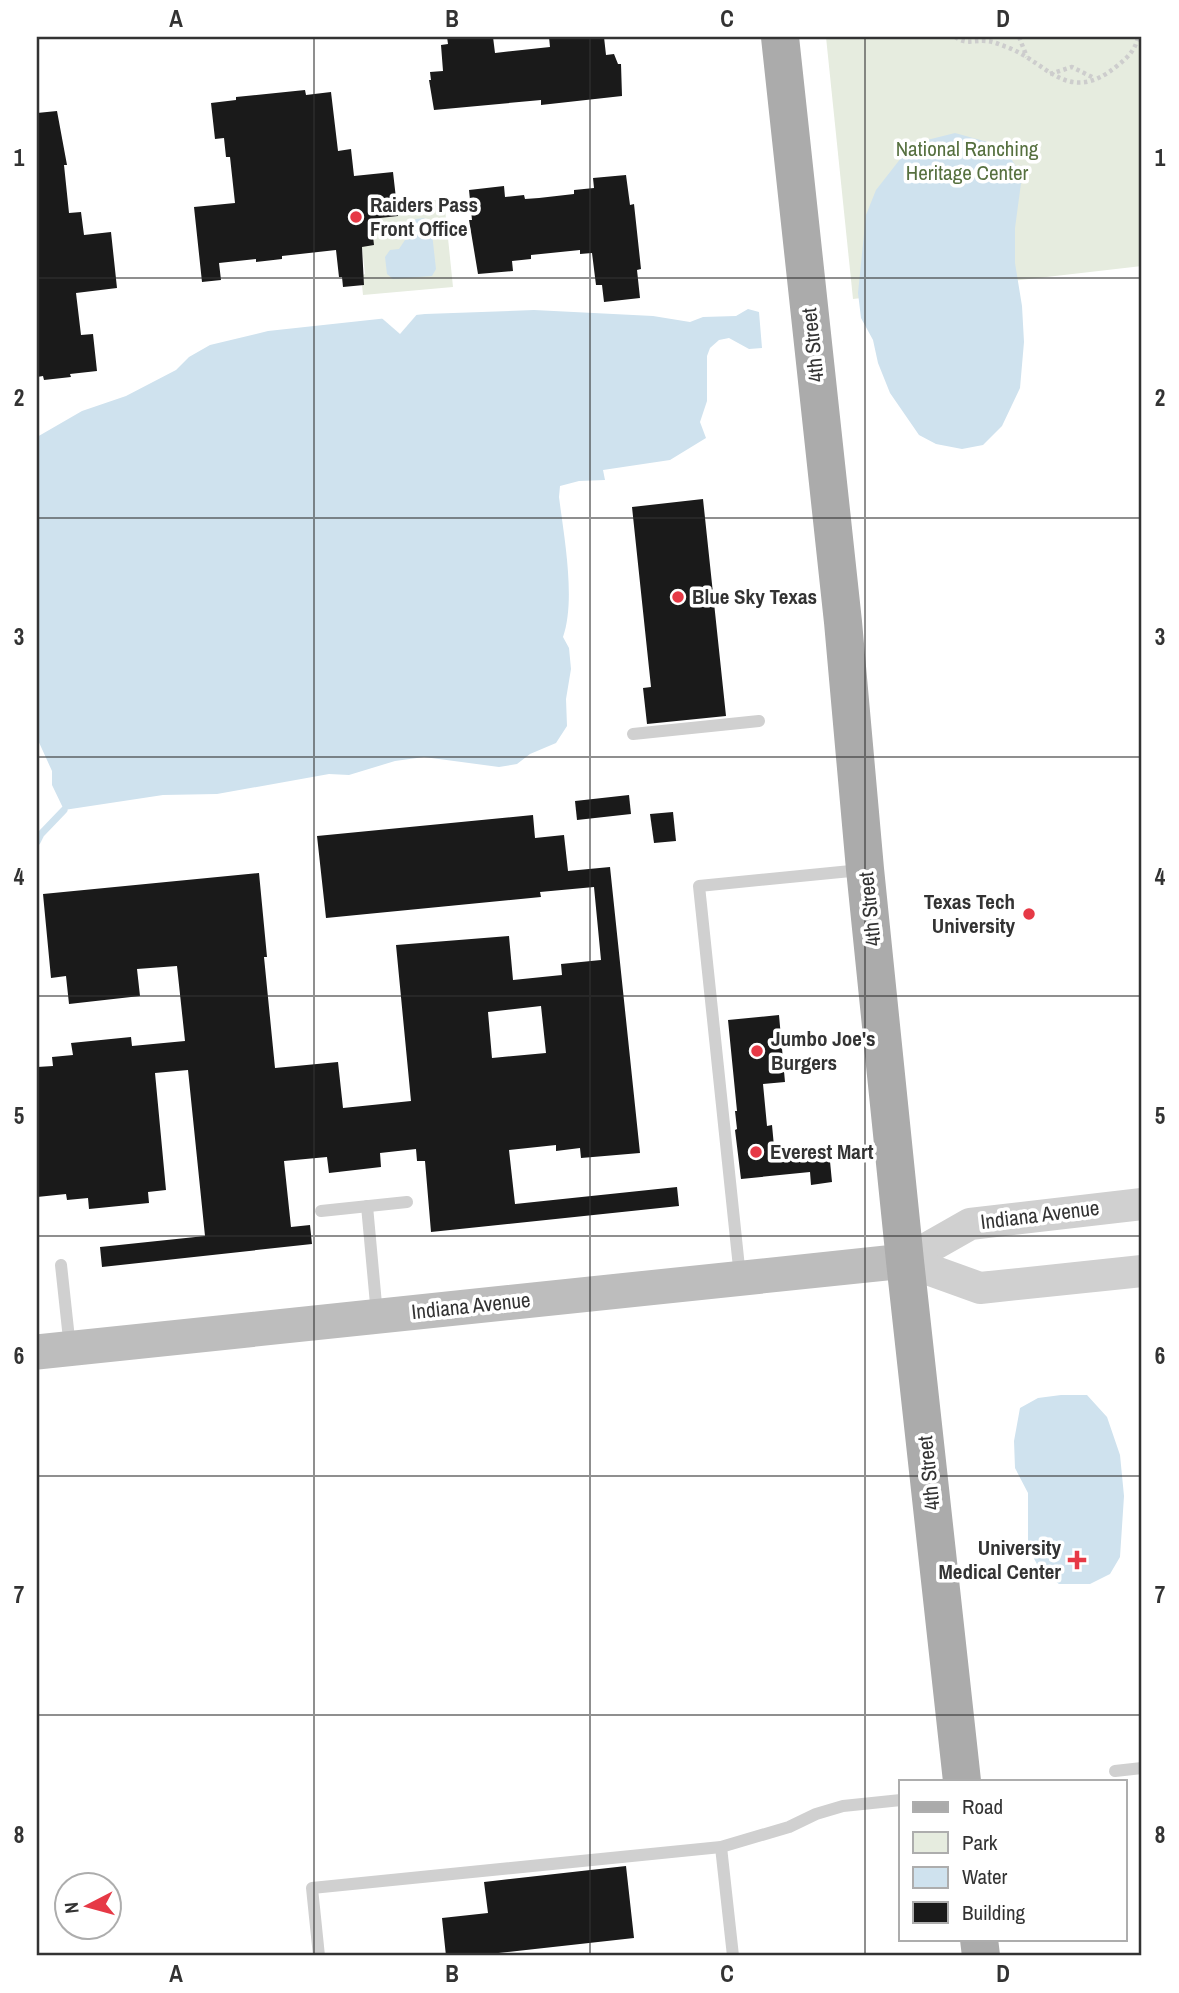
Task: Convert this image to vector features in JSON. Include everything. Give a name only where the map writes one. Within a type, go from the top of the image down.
[{"type":"main road","name":"4th Street","points":[[780,37],[841,597],[865,869],[905,1261],[962,1780]]},
{"type":"main road","name":"Indiana Avenue","points":[[54,1350],[905,1261]]},
{"type":"street","name":"Indiana Avenue","points":[[905,1261],[970,1223],[1142,1204]]},
{"type":"street","name":"Indiana Avenue","points":[[905,1261],[980,1288],[1142,1271]]},
{"type":"lane","points":[[634,734],[759,721]]},
{"type":"lane","points":[[740,1278],[699,886],[865,869]]},
{"type":"lane","points":[[321,1211],[407,1202]]},
{"type":"lane","points":[[367,1206],[377,1315]]},
{"type":"lane","points":[[54,1350],[61,1265]]},
{"type":"lane","points":[[1115,1771],[1142,1768]]},
{"type":"lane","points":[[319,1956],[312,1888],[721,1847],[789,1827],[816,1814],[843,1807],[899,1800]]},
{"type":"lane","points":[[721,1847],[733,1956]]},
{"type":"path","points":[[955,37],[965,43],[987,39],[1027,58],[1049,74],[1069,82],[1108,75],[1136,46],[1138,37]]},
{"type":"path","points":[[1019,37],[1027,58]]},
{"type":"path","points":[[1049,74],[1072,67],[1094,79]]},
{"type":"green space","name":"National Ranching Heritage Center","points":[[826,37],[1142,37],[1142,266],[853,299]]},
{"type":"green space","points":[[444,199],[453,287],[363,295],[365,274],[362,247],[371,219],[396,205]]},
{"type":"water","points":[[955,133],[991,143],[1010,157],[1022,176],[1015,228],[1015,263],[1024,342],[1020,388],[1002,426],[983,445],[962,449],[936,444],[919,435],[890,393],[878,363],[873,340],[861,318],[858,293],[866,215],[876,190],[901,158],[927,140]]},
{"type":"water","points":[[424,218],[431,224],[436,269],[432,276],[393,279],[387,274],[385,257],[390,250],[399,249],[405,240],[410,239],[409,227],[416,219]]},
{"type":"water","points":[[748,309],[759,312],[762,348],[749,349],[729,338],[719,340],[710,348],[707,356],[707,401],[700,422],[706,438],[670,460],[603,470],[605,480],[579,481],[560,486],[569,587],[567,622],[563,637],[569,648],[571,669],[566,699],[567,726],[556,743],[530,754],[517,764],[499,767],[424,757],[395,761],[349,775],[329,774],[217,794],[163,795],[64,810],[52,785],[52,771],[37,738],[37,437],[82,411],[126,396],[176,370],[189,357],[210,345],[268,331],[425,314],[534,310],[653,316],[690,322],[703,317],[736,316]]},
{"type":"water","points":[[1087,1395],[1107,1417],[1120,1455],[1124,1496],[1120,1557],[1110,1574],[1090,1584],[1059,1584],[1040,1570],[1028,1547],[1028,1493],[1015,1468],[1014,1441],[1020,1408],[1038,1398]]},
{"type":"pier","points":[[419,311],[400,334],[377,314]]},
{"type":"building","points":[[447,37],[493,37],[495,53],[550,47],[549,37],[604,37],[606,55],[614,54],[618,64],[621,64],[622,96],[541,105],[541,100],[434,110],[430,72],[443,71],[441,45],[448,44]]},
{"type":"building","points":[[305,90],[306,95],[331,92],[338,151],[351,149],[354,176],[393,172],[398,216],[371,219],[374,245],[362,247],[364,285],[343,287],[336,250],[256,262],[256,259],[219,263],[221,280],[202,282],[194,207],[235,203],[230,157],[226,157],[224,138],[215,139],[211,103],[236,100],[236,97]]},
{"type":"building","points":[[57,111],[67,165],[64,165],[69,213],[81,212],[84,235],[111,232],[117,288],[76,293],[81,335],[93,334],[97,371],[44,380],[43,376],[37,377],[37,113]]},
{"type":"building","points":[[626,175],[630,205],[634,204],[641,269],[637,270],[640,298],[604,302],[602,285],[596,285],[592,253],[580,254],[580,250],[531,255],[531,259],[512,261],[513,271],[478,274],[469,220],[472,220],[469,190],[504,186],[505,197],[524,195],[525,199],[539,198],[574,194],[574,190],[594,188],[593,178]]},
{"type":"building","name":"Blue Sky Texas","points":[[703,499],[726,716],[647,724],[643,688],[651,687],[632,507]]},
{"type":"building","points":[[629,795],[631,814],[577,820],[575,801]]},
{"type":"building","points":[[673,812],[676,841],[654,843],[650,814]]},
{"type":"building","points":[[533,815],[535,838],[564,835],[568,871],[610,867],[640,1153],[581,1158],[580,1148],[556,1151],[556,1145],[509,1150],[515,1204],[677,1187],[679,1206],[431,1232],[425,1161],[417,1161],[416,1149],[380,1153],[381,1167],[329,1173],[327,1157],[284,1161],[291,1227],[310,1225],[312,1244],[102,1267],[100,1247],[205,1236],[188,1070],[155,1073],[166,1190],[148,1192],[149,1203],[89,1209],[88,1198],[67,1200],[66,1194],[37,1197],[37,1067],[53,1066],[52,1057],[73,1055],[71,1043],[131,1037],[132,1046],[185,1041],[177,966],[137,969],[140,996],[69,1004],[66,976],[51,978],[43,894],[259,873],[275,1068],[338,1062],[343,1108],[411,1101],[396,945],[509,936],[513,980],[562,975],[561,964],[601,960],[594,887],[540,892],[541,897],[326,918],[317,836]],"holes":[[[541,1006],[546,1053],[492,1058],[488,1012]]]},
{"type":"building","points":[[779,1015],[785,1082],[763,1084],[767,1126],[772,1125],[775,1157],[829,1151],[832,1182],[811,1185],[810,1172],[741,1179],[728,1020]]},
{"type":"building","points":[[626,1866],[634,1938],[471,1956],[446,1956],[442,1918],[488,1913],[484,1882]]},
{"type":"waterway","points":[[37,842],[41,834],[64,810]]},
{"type":"place","name":"Raiders Pass Front Office","points":[[356,217]]},
{"type":"place","name":"Blue Sky Texas","points":[[678,597]]},
{"type":"place","name":"Texas Tech University","points":[[1029,914]]},
{"type":"place","name":"Jumbo Joe's Burgers","points":[[757,1051]]},
{"type":"place","name":"Everest Mart","points":[[756,1152]]},
{"type":"place","name":"University Medical Center","points":[[1077,1560]]}]
